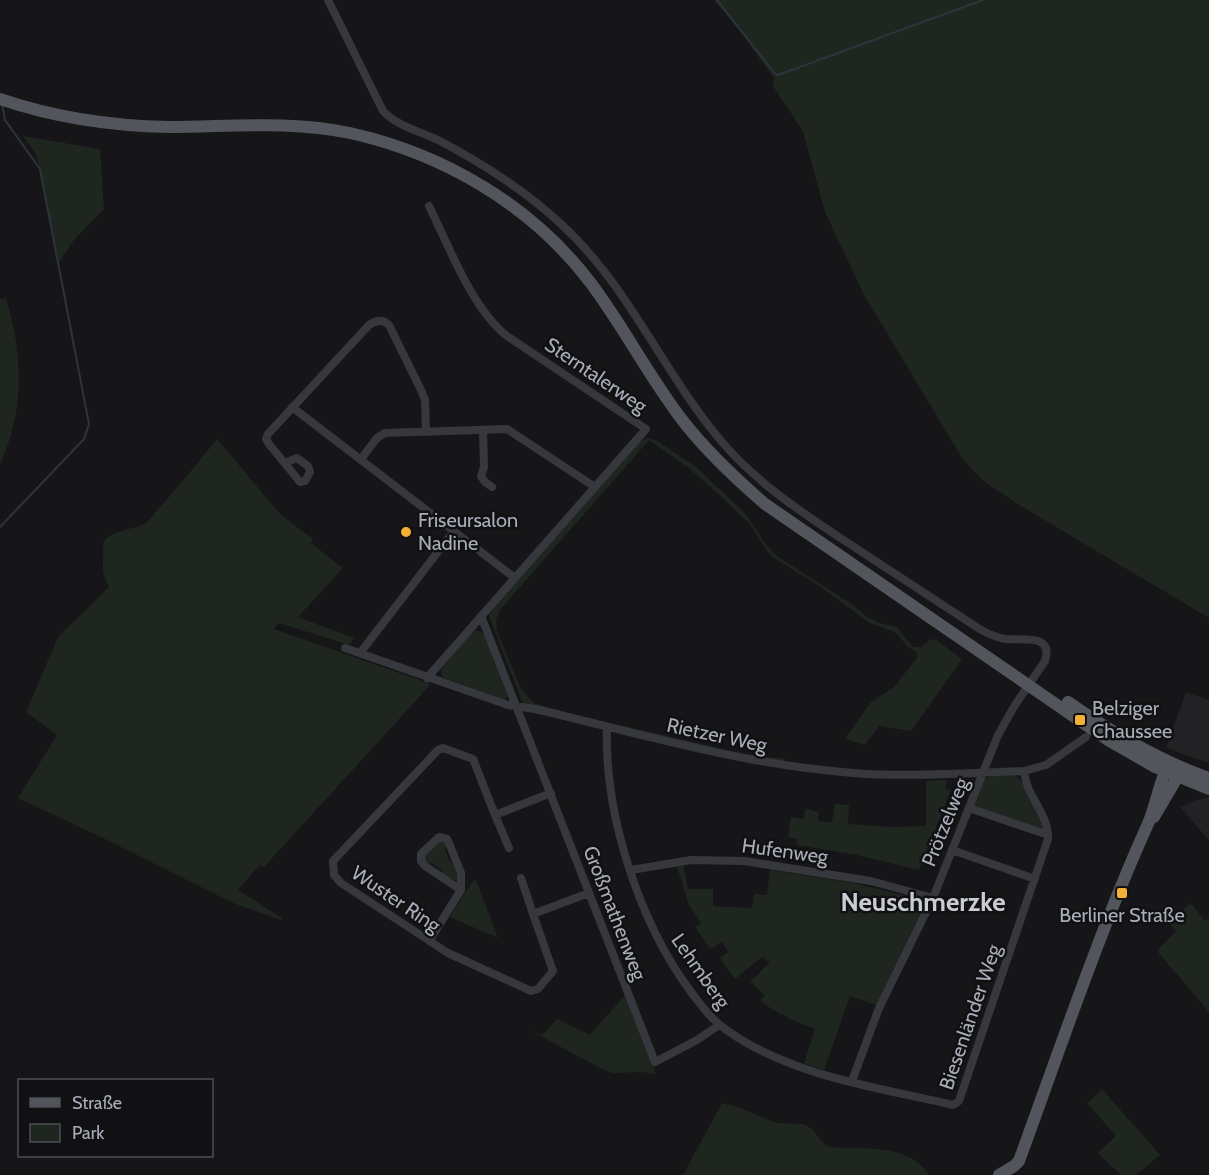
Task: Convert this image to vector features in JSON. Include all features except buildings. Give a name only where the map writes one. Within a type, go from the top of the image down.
[{"type":"main road","points":[[4,100],[56,116],[116,125],[170,127],[267,125],[326,129],[367,137],[408,150],[465,175],[517,209],[573,261],[603,300],[666,397],[692,432],[727,471],[765,504],[1031,682],[1172,769],[1209,789]]},
{"type":"main road","points":[[1172,769],[1209,778]]},
{"type":"main road","points":[[999,1175],[1019,1161],[1119,891],[1172,769]]},
{"type":"street","name":"Prötzelweg","points":[[328,0],[379,106],[387,115],[440,141],[502,178],[527,195],[564,226],[618,289],[710,428],[738,461],[808,516],[978,628],[1003,638],[1036,639],[1043,644],[1047,656],[1002,727],[933,898],[882,1001],[852,1081]]},
{"type":"street","name":"Sterntalerweg","points":[[427,678],[646,429],[495,326],[476,301],[429,206]]},
{"type":"street","points":[[285,464],[269,444],[266,436],[369,325],[377,321],[382,321],[390,327],[421,390],[425,400],[426,432]]},
{"type":"street","points":[[292,407],[515,578]]},
{"type":"street","points":[[483,430],[484,467],[481,476],[484,482],[492,487]]},
{"type":"street","points":[[360,459],[382,434],[510,430],[595,487]]},
{"type":"street","points":[[360,653],[454,531]]},
{"type":"street","points":[[481,616],[517,706]]},
{"type":"street","name":"Rietzer Weg","points":[[345,648],[497,702],[749,760],[827,771],[886,775],[1024,771],[1046,765],[1086,737]]},
{"type":"street","name":"Großmathenweg","points":[[517,706],[655,1062],[697,1040],[719,1025]]},
{"type":"street","name":"Lehmberg","points":[[607,727],[606,746],[611,792],[631,870],[649,919],[667,956],[692,993],[719,1025],[775,1057],[814,1071],[956,1104]]},
{"type":"street","name":"Wuster Ring","points":[[509,848],[473,759],[443,748],[438,750],[333,861],[332,870],[337,880],[429,941],[529,991],[536,991],[553,971],[521,878]]},
{"type":"street","points":[[969,808],[1048,835],[1047,824],[1029,790],[1024,771]]},
{"type":"street","points":[[495,814],[551,793]]},
{"type":"street","name":"Biesenländer Weg","points":[[956,1104],[959,1101],[1035,879],[1048,835]]},
{"type":"street","points":[[429,941],[461,890],[461,873],[449,843],[447,839],[439,837],[421,854],[421,861],[461,890]]},
{"type":"street","points":[[952,850],[1035,879]]},
{"type":"street","name":"Hufenweg","points":[[631,870],[684,860],[744,861],[872,881],[933,898]]},
{"type":"street","points":[[533,914],[589,893]]},
{"type":"shaded area","points":[[1186,692],[1209,700],[1209,763],[1166,748]]},
{"type":"shaded area","points":[[1209,797],[1209,840],[1180,807]]},
{"type":"green space","points":[[714,0],[1209,0],[1209,618],[1021,506],[982,480],[962,458],[863,293],[825,212],[803,131],[772,85],[774,78]]},
{"type":"green space","points":[[23,136],[100,149],[104,209],[74,240],[59,262],[40,169],[35,152]]},
{"type":"green space","points":[[6,298],[16,340],[19,382],[14,423],[0,464],[0,299]]},
{"type":"green space","points":[[649,438],[656,440],[696,467],[745,513],[767,546],[777,556],[853,605],[866,616],[879,623],[897,627],[913,647],[921,647],[935,639],[962,659],[911,731],[879,726],[865,745],[845,739],[870,703],[894,687],[917,658],[916,652],[908,647],[895,632],[870,623],[819,586],[774,558],[750,524],[690,469],[649,440],[500,610],[496,620],[497,631],[521,689],[534,703],[567,713],[745,754],[785,759],[783,763],[760,759],[523,704],[489,616],[640,441]]},
{"type":"green space","points":[[217,439],[281,515],[313,539],[311,543],[343,568],[298,617],[354,638],[349,645],[279,623],[274,629],[431,684],[264,867],[260,865],[238,890],[283,919],[281,920],[233,903],[18,798],[57,735],[26,712],[58,637],[109,587],[103,568],[105,539],[146,523]]},
{"type":"green space","points":[[477,630],[485,634],[508,696],[505,700],[442,677],[443,666],[472,632]]},
{"type":"green space","points":[[1014,775],[1024,784],[1033,800],[1044,830],[972,807],[984,780],[994,776]]},
{"type":"green space","points":[[948,780],[945,788],[951,790],[919,870],[857,855],[796,845],[797,839],[788,837],[791,817],[803,819],[806,809],[819,812],[818,821],[832,822],[835,804],[849,805],[848,824],[891,827],[926,826],[926,781]]},
{"type":"green space","points":[[438,841],[444,841],[448,847],[445,849],[450,862],[455,864],[459,876],[457,881],[441,874],[443,871],[432,863],[425,863],[424,855]]},
{"type":"green space","points":[[683,865],[688,889],[713,889],[713,906],[752,908],[754,894],[767,895],[770,870],[853,883],[927,901],[876,1005],[850,996],[824,1070],[804,1063],[815,1029],[781,1015],[760,1001],[765,995],[750,982],[770,962],[762,957],[735,979],[720,958],[728,952],[722,942],[710,949],[695,927],[701,923],[688,903],[677,866]]},
{"type":"green space","points":[[476,880],[498,938],[450,917],[473,881]]},
{"type":"green space","points":[[1191,903],[1205,921],[1209,918],[1209,1012],[1157,951],[1176,931],[1169,922]]},
{"type":"green space","points":[[626,994],[656,1074],[613,1073],[604,1070],[529,1030],[542,1035],[557,1019],[590,1035]]},
{"type":"green space","points":[[1102,1089],[1160,1155],[1136,1175],[1121,1175],[1098,1153],[1116,1136],[1087,1103]]},
{"type":"green space","points":[[722,1103],[738,1107],[776,1123],[804,1124],[830,1147],[870,1148],[897,1152],[920,1164],[929,1175],[683,1175]]},
{"type":"waterway","points":[[717,0],[778,75],[983,0]]},
{"type":"waterway","points":[[0,527],[84,439],[89,424],[40,169],[5,120],[2,103]]},
{"type":"place","name":"Friseursalon Nadine","points":[[406,532]]},
{"type":"place","name":"Belziger Chaussee","points":[[1080,720]]},
{"type":"place","name":"Berliner Straße","points":[[1122,893]]},
{"type":"district","name":"Neuschmerzke","points":[[923,902]]}]
